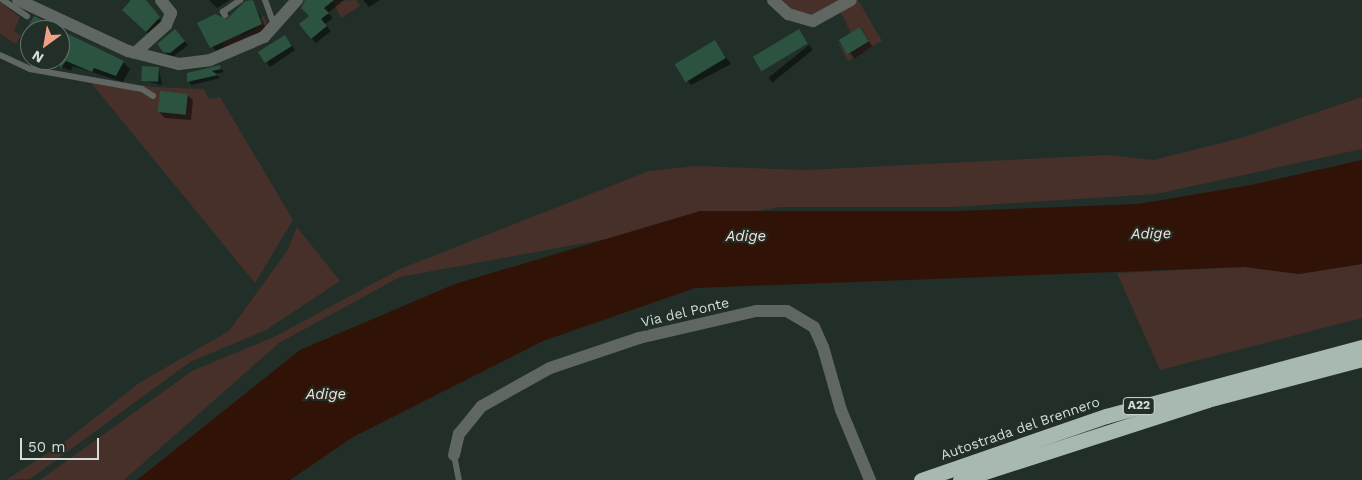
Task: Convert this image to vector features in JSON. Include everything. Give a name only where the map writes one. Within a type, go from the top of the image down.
[{"type":"highway","name":"Autostrada del Brennero","points":[[921,480],[1106,416],[1362,347]]},
{"type":"highway","name":"A22","points":[[960,480],[1207,400],[1362,360]]},
{"type":"street","points":[[18,0],[135,54],[180,64],[196,62],[246,46],[274,29],[297,0]]},
{"type":"street","points":[[135,54],[166,24],[171,14],[160,0]]},
{"type":"street","points":[[774,0],[788,14],[813,21],[850,0]]},
{"type":"street","name":"Via del Ponte","points":[[454,456],[459,434],[482,406],[550,368],[647,336],[756,311],[788,311],[814,328],[824,346],[841,410],[870,480]]},
{"type":"lane","points":[[3,0],[27,16]]},
{"type":"lane","points":[[225,15],[223,12],[240,0]]},
{"type":"lane","points":[[265,0],[274,29]]},
{"type":"lane","points":[[0,55],[30,69],[142,89],[153,96]]},
{"type":"lane","points":[[454,456],[459,480]]},
{"type":"shaded area","points":[[356,0],[360,6],[341,18],[333,1]]},
{"type":"shaded area","points":[[783,0],[843,0],[816,15],[790,9]]},
{"type":"shaded area","points":[[858,0],[882,41],[848,61],[837,41],[849,55],[869,42],[861,27],[851,33],[840,11]]},
{"type":"shaded area","points":[[0,2],[20,17],[14,31],[20,34],[20,37],[16,44],[0,34]]},
{"type":"shaded area","points":[[228,14],[242,37],[262,25],[259,19],[264,16],[268,29],[223,52],[222,17]]},
{"type":"shaded area","points":[[92,77],[154,87],[204,89],[209,99],[220,97],[293,220],[255,283],[92,84]]},
{"type":"shaded area","points":[[1362,97],[1362,149],[1156,194],[953,207],[780,207],[400,277],[279,343],[124,480],[40,480],[192,371],[276,336],[400,269],[649,171],[696,166],[806,170],[1108,155],[1153,160],[1241,138]]},
{"type":"shaded area","points":[[297,227],[340,281],[266,330],[190,362],[30,479],[6,480],[63,443],[139,383],[229,331],[287,251]]},
{"type":"shaded area","points":[[1362,264],[1362,318],[1160,370],[1117,273],[1244,267],[1299,274]]},
{"type":"water","name":"Adige","points":[[1362,160],[1362,264],[1299,274],[1244,267],[695,288],[543,341],[353,437],[290,480],[137,480],[300,350],[455,284],[700,211],[958,211],[1138,204],[1251,185]]},
{"type":"building","points":[[131,0],[146,0],[160,17],[146,32],[122,10]]},
{"type":"building","points":[[253,0],[262,24],[210,48],[197,23],[215,14],[227,19],[245,1]]},
{"type":"building","points":[[305,0],[334,0],[324,8],[329,13],[321,19],[327,26],[311,39],[299,24],[309,16],[301,8]]},
{"type":"building","points":[[34,16],[42,20],[32,20]]},
{"type":"building","points":[[860,27],[869,42],[847,54],[839,40]]},
{"type":"building","points":[[175,29],[185,41],[170,53],[163,52],[157,44]]},
{"type":"building","points":[[799,29],[808,44],[761,71],[753,57]]},
{"type":"building","points":[[70,35],[124,61],[116,76],[94,68],[92,72],[70,63]]},
{"type":"building","points":[[285,35],[292,46],[265,63],[258,52]]},
{"type":"building","points":[[715,40],[726,58],[686,82],[675,64]]},
{"type":"building","points":[[220,65],[221,69],[212,71],[218,75],[187,82],[187,73]]},
{"type":"building","points":[[142,66],[159,67],[158,82],[141,81]]},
{"type":"building","points":[[160,91],[188,94],[186,115],[158,112]]}]
